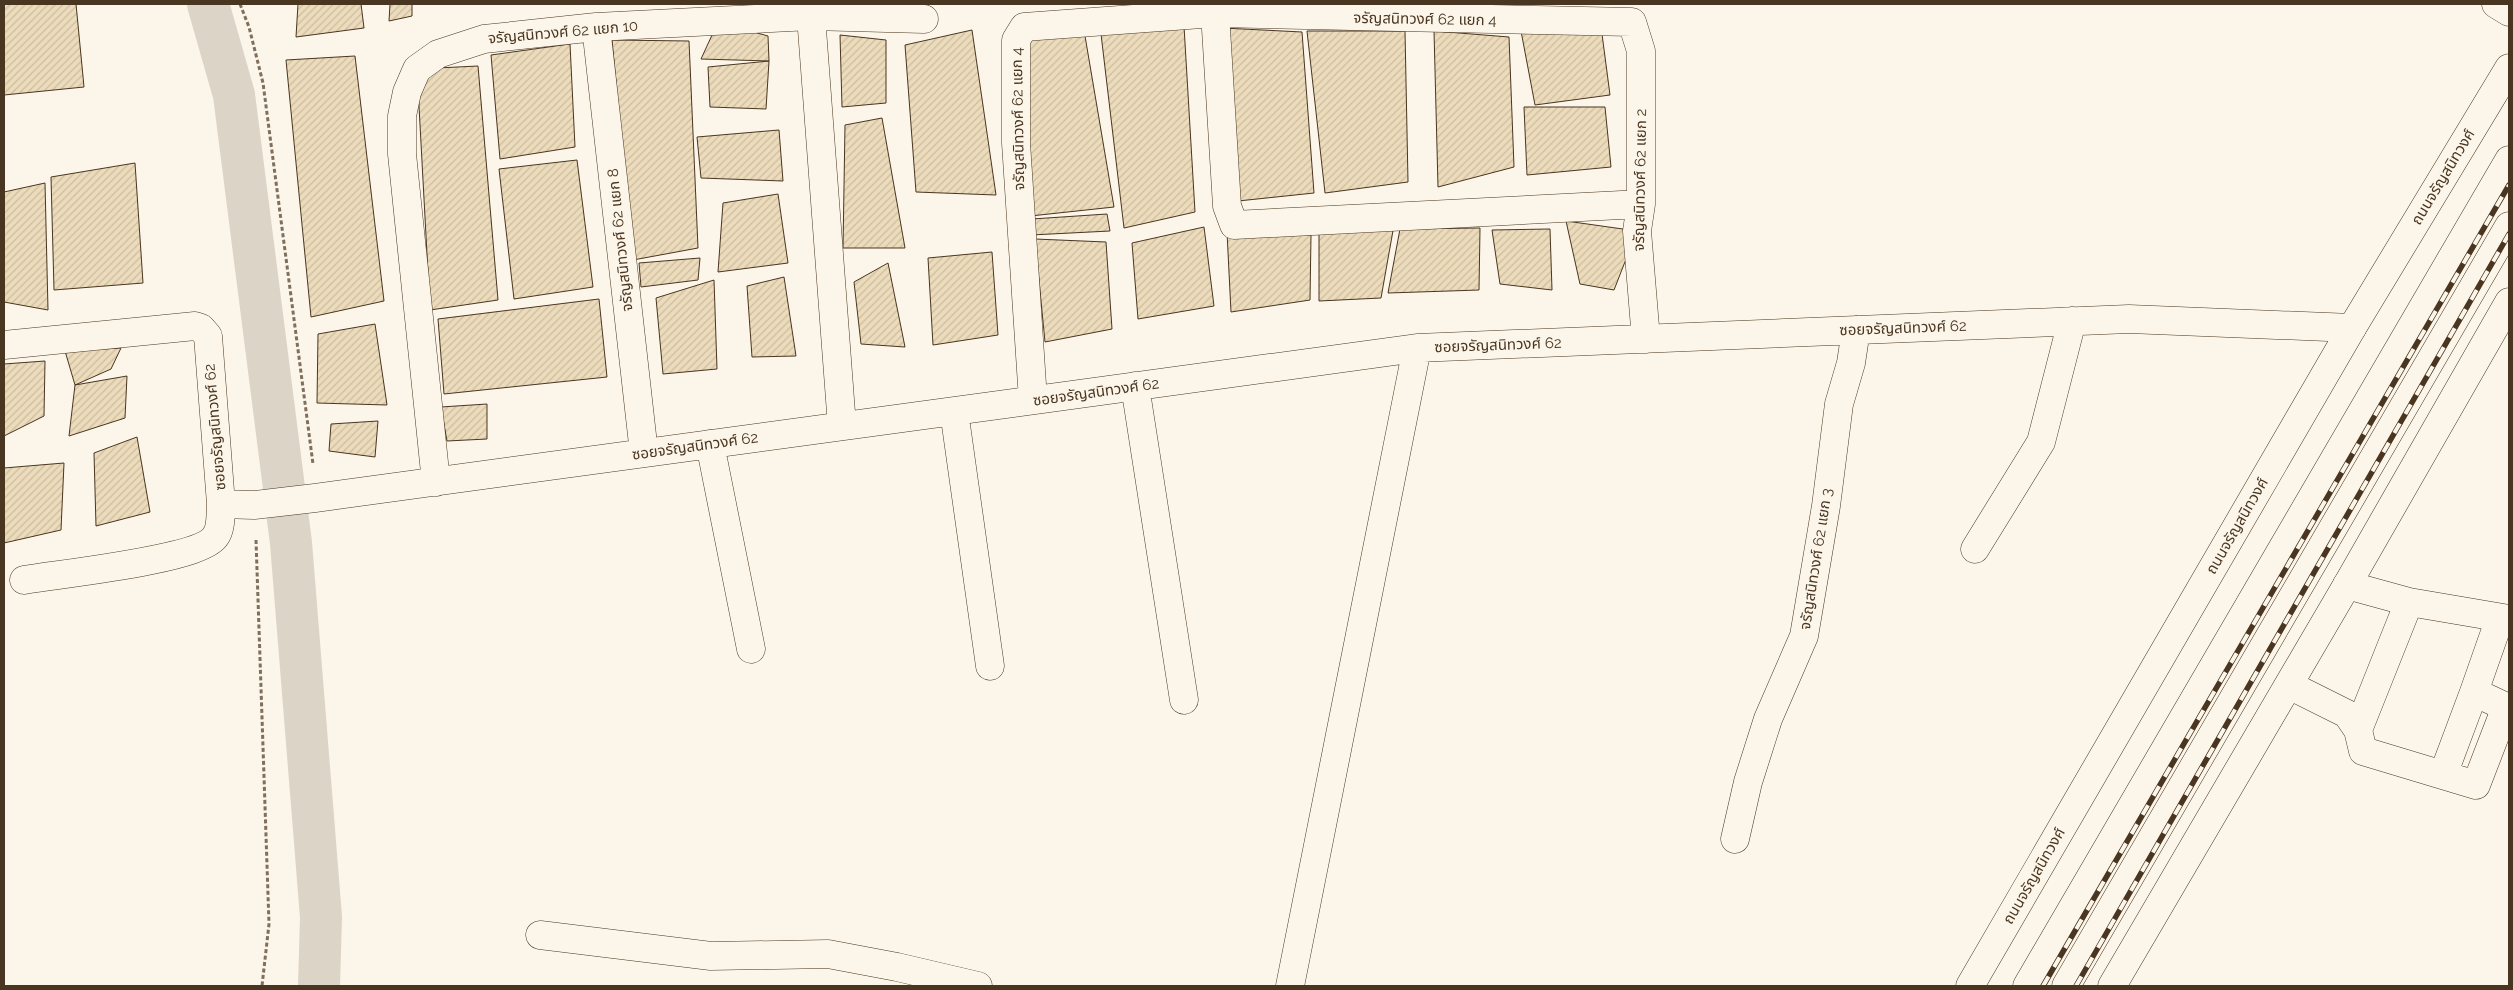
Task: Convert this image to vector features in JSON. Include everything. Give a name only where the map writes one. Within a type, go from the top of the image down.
[{"type":"street","points":[[2496,4],[2509,12]]},
{"type":"street","points":[[1215,14],[1227,206],[1234,224],[1641,204]]},
{"type":"street","name":"จรัญสนิทวงศ์ 62 แยก 4","points":[[1033,400],[1016,143],[1016,40],[1024,27],[1215,14],[1632,22]]},
{"type":"street","points":[[811,16],[842,426]]},
{"type":"street","name":"จรัญสนิทวงศ์ 62 แยก 10","points":[[436,482],[402,154],[402,116],[407,92],[417,69],[438,54],[484,39],[596,27],[811,16],[924,19]]},
{"type":"street","name":"จรัญสนิทวงศ์ 62 แยก 2","points":[[1632,22],[1641,51],[1641,204],[1637,231],[1646,339]]},
{"type":"street","name":"จรัญสนิทวงศ์ 62 แยก 8","points":[[596,27],[644,453]]},
{"type":"street","name":"ถนนจรัญสนิทวงศ์","points":[[1970,986],[2352,328],[2509,68]]},
{"type":"street","points":[[2027,986],[2509,160]]},
{"type":"street","points":[[2066,986],[2509,226]]},
{"type":"street","points":[[2112,986],[2289,685],[2509,302]]},
{"type":"street","name":"ซอยจรัญสนิทวงศ์ 62","points":[[4,345],[194,326],[201,328],[208,336],[221,504],[254,505],[436,482],[1417,348],[2129,319],[2352,328]]},
{"type":"street","points":[[1975,549],[2041,442],[2072,321]]},
{"type":"street","name":"จรัญสนิทวงศ์ 62 แยก 3","points":[[1735,839],[1748,782],[1768,719],[1804,636],[1826,506],[1839,404],[1851,363],[1856,330]]},
{"type":"street","points":[[1290,986],[1417,348]]},
{"type":"street","points":[[1136,386],[1184,700]]},
{"type":"street","points":[[954,411],[990,666]]},
{"type":"street","points":[[710,444],[751,649]]},
{"type":"street","points":[[24,580],[189,552],[210,543],[220,530],[221,504]]},
{"type":"street","points":[[2289,685],[2347,714],[2358,730],[2363,751],[2476,785],[2506,706],[2474,692],[2505,619],[2409,602],[2347,585]]},
{"type":"street","points":[[2358,730],[2409,602]]},
{"type":"street","points":[[540,935],[711,956],[828,954],[897,967],[978,986]]},
{"type":"path","points":[[240,4],[249,27],[263,82],[317,498]]},
{"type":"path","points":[[254,505],[269,924],[262,986]]},
{"type":"building","points":[[4,4],[76,4],[84,87],[4,95]]},
{"type":"building","points":[[298,4],[361,4],[364,28],[296,37]]},
{"type":"building","points":[[390,4],[412,4],[412,16],[389,21]]},
{"type":"building","points":[[718,22],[768,36],[769,61],[701,59]]},
{"type":"building","points":[[1184,26],[1195,212],[1124,228],[1101,34]]},
{"type":"building","points":[[1024,27],[1085,36],[1114,207],[1021,217]]},
{"type":"building","points":[[1223,28],[1302,32],[1314,193],[1238,201]]},
{"type":"building","points":[[972,30],[996,195],[916,192],[905,45]]},
{"type":"building","points":[[1307,31],[1405,31],[1408,182],[1325,193]]},
{"type":"building","points":[[1434,31],[1509,37],[1514,167],[1438,187]]},
{"type":"building","points":[[1521,31],[1602,34],[1610,95],[1535,105]]},
{"type":"building","points":[[840,35],[886,40],[886,103],[842,107]]},
{"type":"building","points":[[612,40],[689,41],[698,248],[633,260]]},
{"type":"building","points":[[570,44],[575,147],[500,159],[491,55]]},
{"type":"building","points":[[355,56],[384,301],[311,317],[286,60]]},
{"type":"building","points":[[769,61],[766,109],[710,107],[708,67]]},
{"type":"building","points":[[478,66],[498,300],[430,310],[417,69]]},
{"type":"building","points":[[1524,107],[1605,107],[1611,167],[1527,175]]},
{"type":"building","points":[[882,118],[905,248],[843,248],[845,125]]},
{"type":"building","points":[[779,130],[783,181],[701,178],[697,137]]},
{"type":"building","points":[[577,160],[593,287],[514,299],[499,169]]},
{"type":"building","points":[[135,163],[143,283],[54,290],[51,177]]},
{"type":"building","points":[[45,183],[48,310],[4,302],[4,192]]},
{"type":"building","points":[[778,194],[788,263],[718,272],[723,203]]},
{"type":"building","points":[[1107,214],[1110,231],[1031,235],[1032,219]]},
{"type":"building","points":[[1566,221],[1637,231],[1614,290],[1580,284]]},
{"type":"building","points":[[1394,225],[1381,298],[1319,301],[1319,234]]},
{"type":"building","points":[[1204,227],[1214,306],[1138,319],[1132,243]]},
{"type":"building","points":[[1480,228],[1479,290],[1388,293],[1400,229]]},
{"type":"building","points":[[1550,229],[1552,290],[1500,284],[1492,230]]},
{"type":"building","points":[[1227,232],[1311,235],[1310,300],[1231,312]]},
{"type":"building","points":[[1035,239],[1106,242],[1112,329],[1045,342]]},
{"type":"building","points":[[992,252],[998,335],[933,345],[928,258]]},
{"type":"building","points":[[700,258],[698,280],[641,287],[639,263]]},
{"type":"building","points":[[888,263],[905,347],[861,344],[854,282]]},
{"type":"building","points":[[784,277],[796,356],[752,357],[747,286]]},
{"type":"building","points":[[714,280],[717,369],[663,374],[656,298]]},
{"type":"building","points":[[599,299],[607,377],[444,394],[438,319]]},
{"type":"building","points":[[375,324],[387,405],[317,403],[318,334]]},
{"type":"building","points":[[121,348],[111,369],[75,385],[65,351]]},
{"type":"building","points":[[45,361],[44,416],[4,436],[4,364]]},
{"type":"building","points":[[127,376],[125,418],[69,436],[75,385]]},
{"type":"building","points":[[487,404],[487,439],[447,441],[441,407]]},
{"type":"building","points":[[378,421],[375,457],[329,451],[331,424]]},
{"type":"building","points":[[137,437],[150,512],[96,526],[94,453]]},
{"type":"building","points":[[64,463],[61,530],[4,543],[4,468]]},
{"type":"waterway","points":[[208,4],[234,95],[291,543],[321,917],[319,986]]},
{"type":"railway","points":[[2043,986],[2509,185]]},
{"type":"railway","points":[[2076,986],[2509,234]]}]
